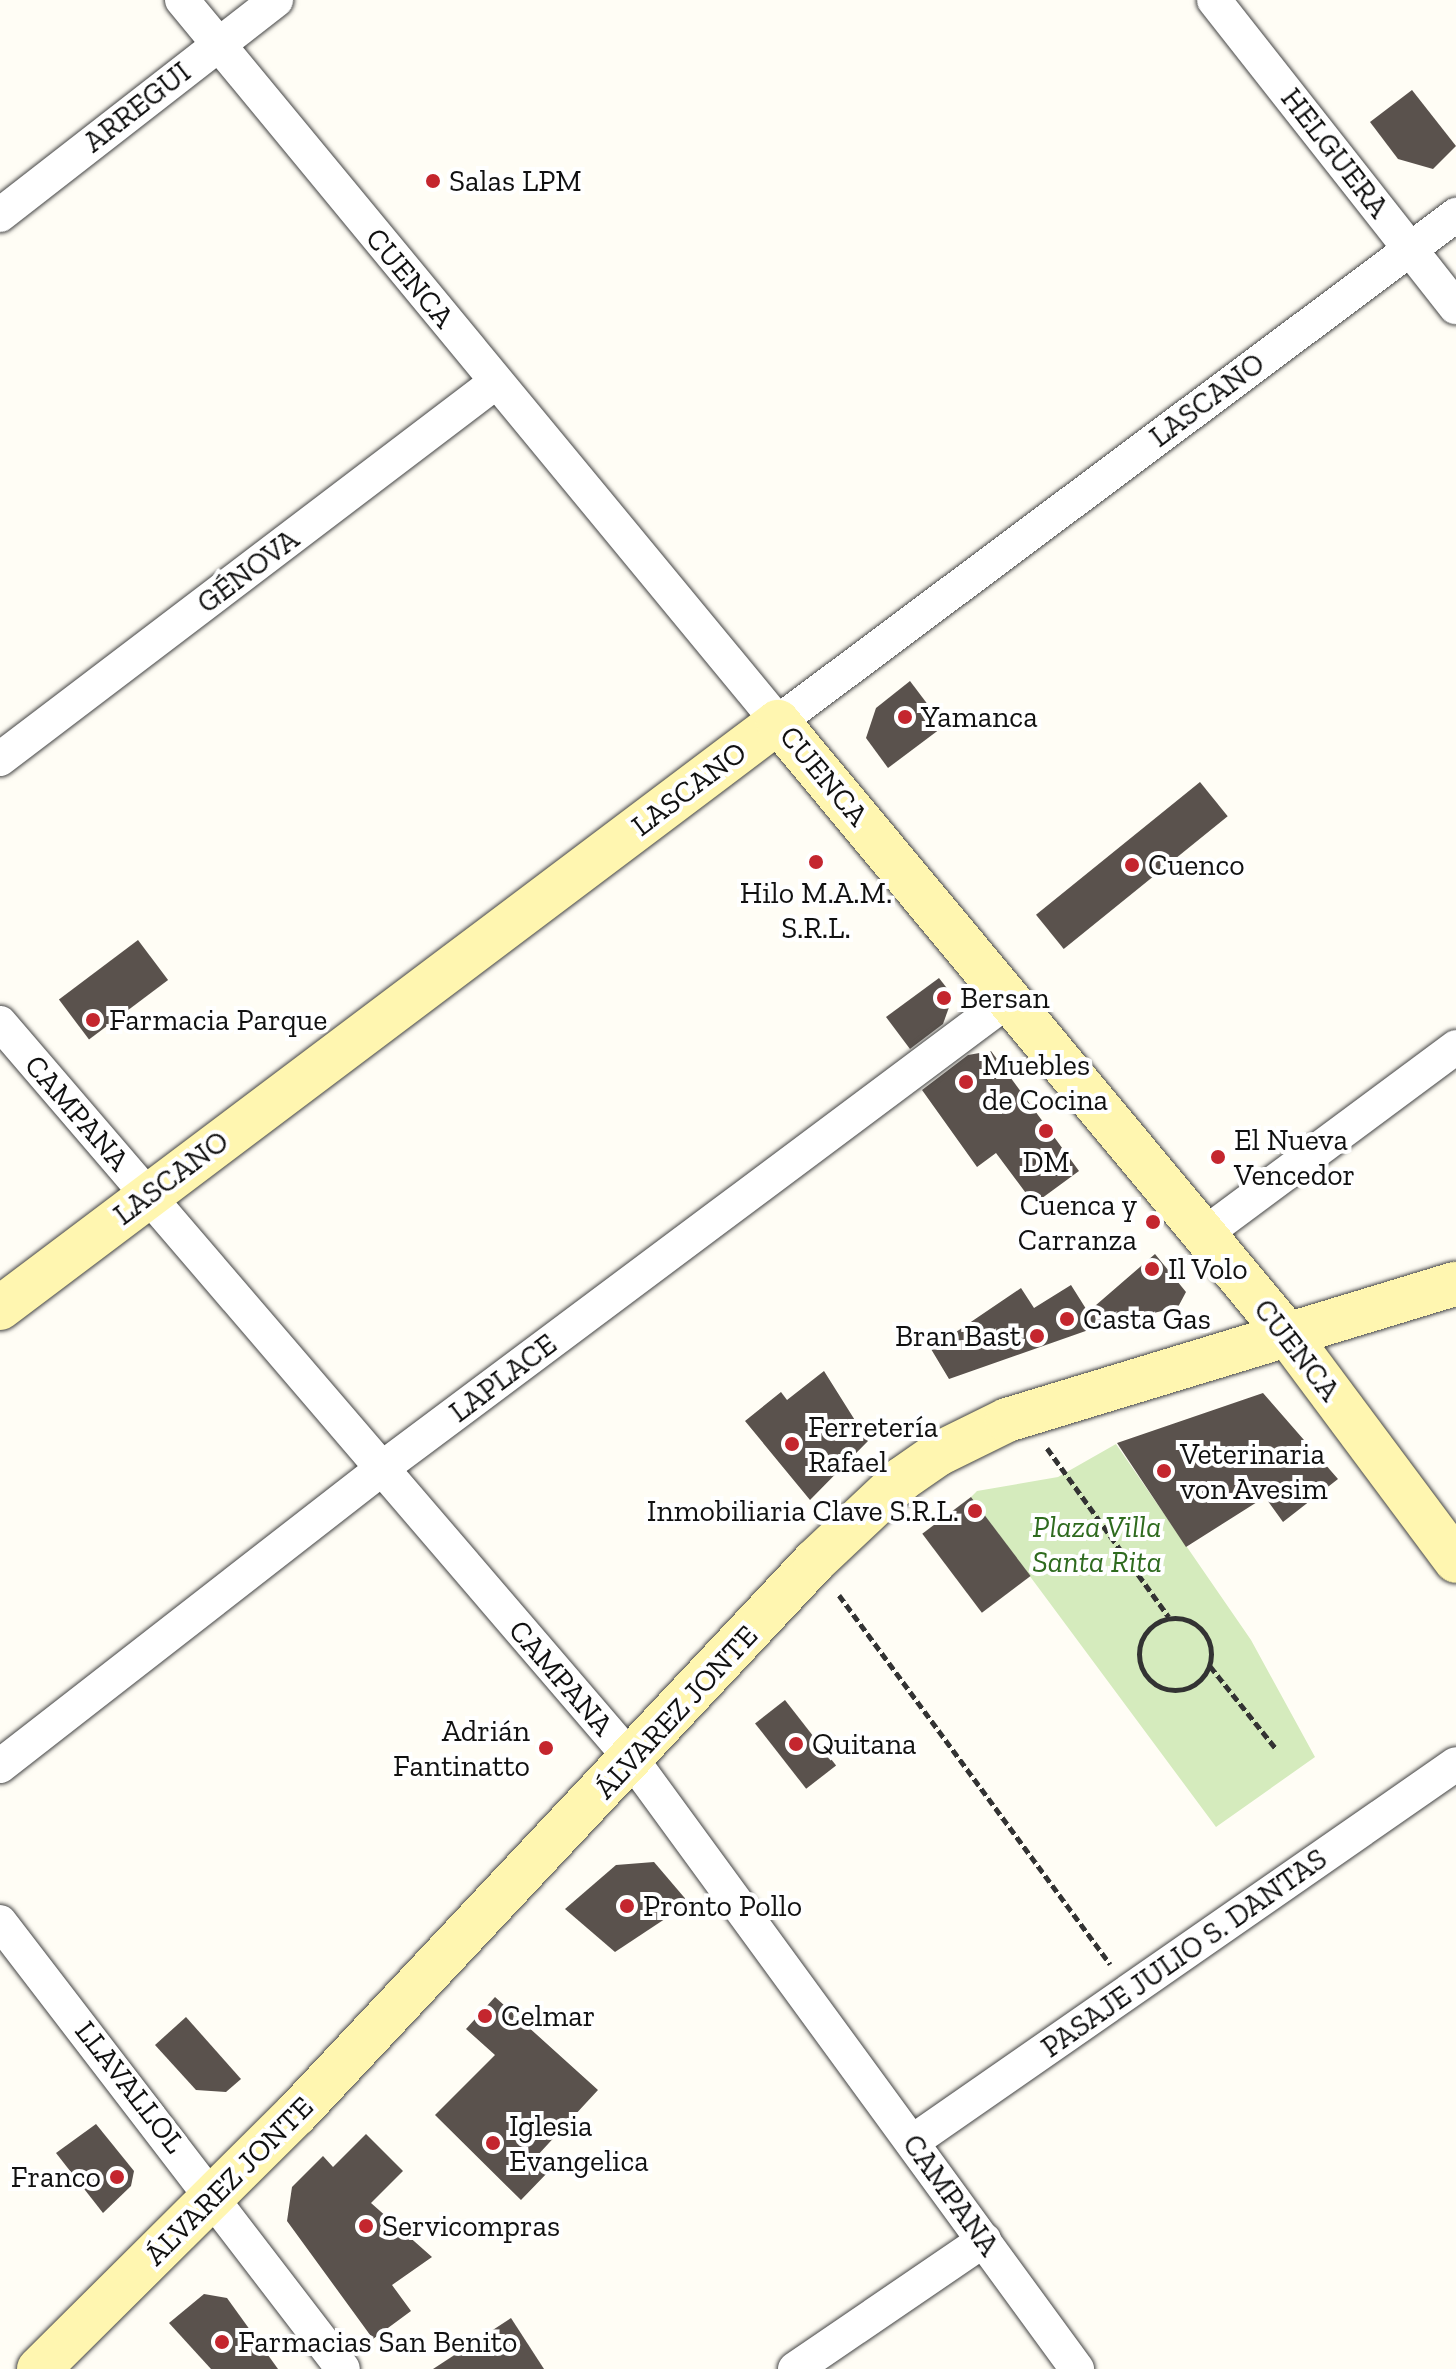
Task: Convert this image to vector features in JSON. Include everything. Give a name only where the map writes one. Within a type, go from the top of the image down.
[{"type":"street","name":"CUENCA","points":[[182,0],[1287,1334],[1456,1559]]},
{"type":"street","name":"ARREGUI","points":[[0,215],[276,0]]},
{"type":"street","name":"HELGUERA","points":[[1214,0],[1456,307]]},
{"type":"street","name":"LASCANO","points":[[0,1308],[1456,215]]},
{"type":"street","name":"GÉNOVA","points":[[0,759],[496,382]]},
{"type":"street","name":"LAPLACE","points":[[0,1766],[381,1469],[1011,998]]},
{"type":"street","name":"CAMPANA","points":[[0,1023],[633,1761],[1077,2369]]},
{"type":"street","points":[[1203,1235],[1456,1047]]},
{"type":"street","name":"ÁLVAREZ JONTE","points":[[39,2369],[215,2196],[633,1761],[815,1561],[938,1454],[1023,1415],[1456,1284]]},
{"type":"street","name":"PASAJE JULIO S. DANTAS","points":[[912,2142],[1456,1764]]},
{"type":"street","name":"LLAVALLOL","points":[[0,1922],[215,2196],[343,2369]]},
{"type":"street","points":[[795,2369],[984,2240]]},
{"type":"path","points":[[1023,1415],[1169,1617]]},
{"type":"path","points":[[815,1561],[1130,1991]]},
{"type":"path","points":[[1169,1617],[1188,1619],[1203,1631],[1212,1647],[1210,1666],[1199,1682],[1181,1690],[1162,1689],[1146,1678],[1138,1660],[1140,1641],[1152,1625],[1169,1617]]},
{"type":"path","points":[[1210,1666],[1277,1750]]},
{"type":"green space","name":"Plaza Villa Santa Rita","points":[[1116,1444],[1251,1640],[1315,1757],[1216,1827],[971,1497],[977,1491],[1058,1477]]},
{"type":"building","points":[[1412,90],[1456,146],[1433,169],[1398,159],[1370,122]]},
{"type":"building","name":"Yamanca","points":[[910,681],[944,726],[888,768],[866,738],[876,708]]},
{"type":"building","name":"Cuenco","points":[[1200,782],[1228,816],[1064,949],[1036,915]]},
{"type":"building","points":[[138,940],[168,980],[89,1040],[59,1000]]},
{"type":"building","points":[[939,978],[953,996],[943,1024],[910,1049],[886,1017]]},
{"type":"building","points":[[991,1051],[1079,1171],[1034,1204],[996,1153],[977,1167],[922,1090],[968,1055]]},
{"type":"building","points":[[1155,1254],[1186,1292],[1178,1307],[1097,1327],[949,1379],[931,1349],[1021,1288],[1034,1308],[1071,1285],[1088,1312]]},
{"type":"building","points":[[824,1371],[868,1441],[810,1500],[745,1421],[781,1392],[787,1400]]},
{"type":"building","points":[[1263,1393],[1338,1479],[1283,1522],[1265,1497],[1186,1547],[1117,1443]]},
{"type":"building","points":[[971,1497],[1031,1576],[982,1613],[922,1534]]},
{"type":"building","name":"Quitana","points":[[785,1700],[836,1765],[806,1789],[755,1723]]},
{"type":"building","name":"Pronto Pollo","points":[[654,1862],[689,1903],[615,1952],[565,1909],[616,1865]]},
{"type":"building","points":[[495,1997],[598,2090],[536,2157],[550,2170],[521,2200],[435,2115],[495,2055],[466,2029]]},
{"type":"building","points":[[186,2017],[241,2079],[226,2092],[196,2090],[155,2045]]},
{"type":"building","points":[[96,2124],[134,2171],[131,2186],[103,2213],[56,2153]]},
{"type":"building","points":[[366,2134],[403,2171],[371,2203],[432,2257],[392,2285],[411,2311],[373,2339],[287,2221],[292,2187],[323,2156],[333,2167]]},
{"type":"building","name":"Farmacias San Benito","points":[[204,2294],[227,2298],[278,2369],[211,2369],[169,2323]]},
{"type":"building","points":[[511,2318],[544,2369],[433,2369]]},
{"type":"place","name":"Salas LPM","points":[[433,181]]},
{"type":"place","name":"Yamanca","points":[[905,717]]},
{"type":"place","name":"Hilo M.A.M. S.R.L.","points":[[816,862]]},
{"type":"place","name":"Cuenco","points":[[1132,865]]},
{"type":"place","name":"Bersan","points":[[944,998]]},
{"type":"place","name":"Farmacia Parque","points":[[93,1020]]},
{"type":"place","name":"Muebles de Cocina","points":[[966,1082]]},
{"type":"place","name":"DM","points":[[1046,1131]]},
{"type":"place","name":"El Nueva Vencedor","points":[[1218,1157]]},
{"type":"place","name":"Cuenca y Carranza","points":[[1153,1222]]},
{"type":"place","name":"Il Volo","points":[[1152,1269]]},
{"type":"place","name":"Casta Gas","points":[[1067,1319]]},
{"type":"place","name":"Bran Bast","points":[[1037,1336]]},
{"type":"place","name":"Ferretería Rafael","points":[[792,1444]]},
{"type":"place","name":"Veterinaria von Avesim","points":[[1164,1471]]},
{"type":"place","name":"Inmobiliaria Clave S.R.L.","points":[[975,1511]]},
{"type":"place","name":"Quitana","points":[[796,1744]]},
{"type":"place","name":"Adrián Fantinatto","points":[[546,1748]]},
{"type":"place","name":"Pronto Pollo","points":[[627,1906]]},
{"type":"place","name":"Celmar","points":[[485,2016]]},
{"type":"place","name":"Iglesia Evangelica","points":[[493,2143]]},
{"type":"place","name":"Franco","points":[[117,2177]]},
{"type":"place","name":"Servicompras","points":[[366,2226]]},
{"type":"place","name":"Farmacias San Benito","points":[[222,2342]]}]
